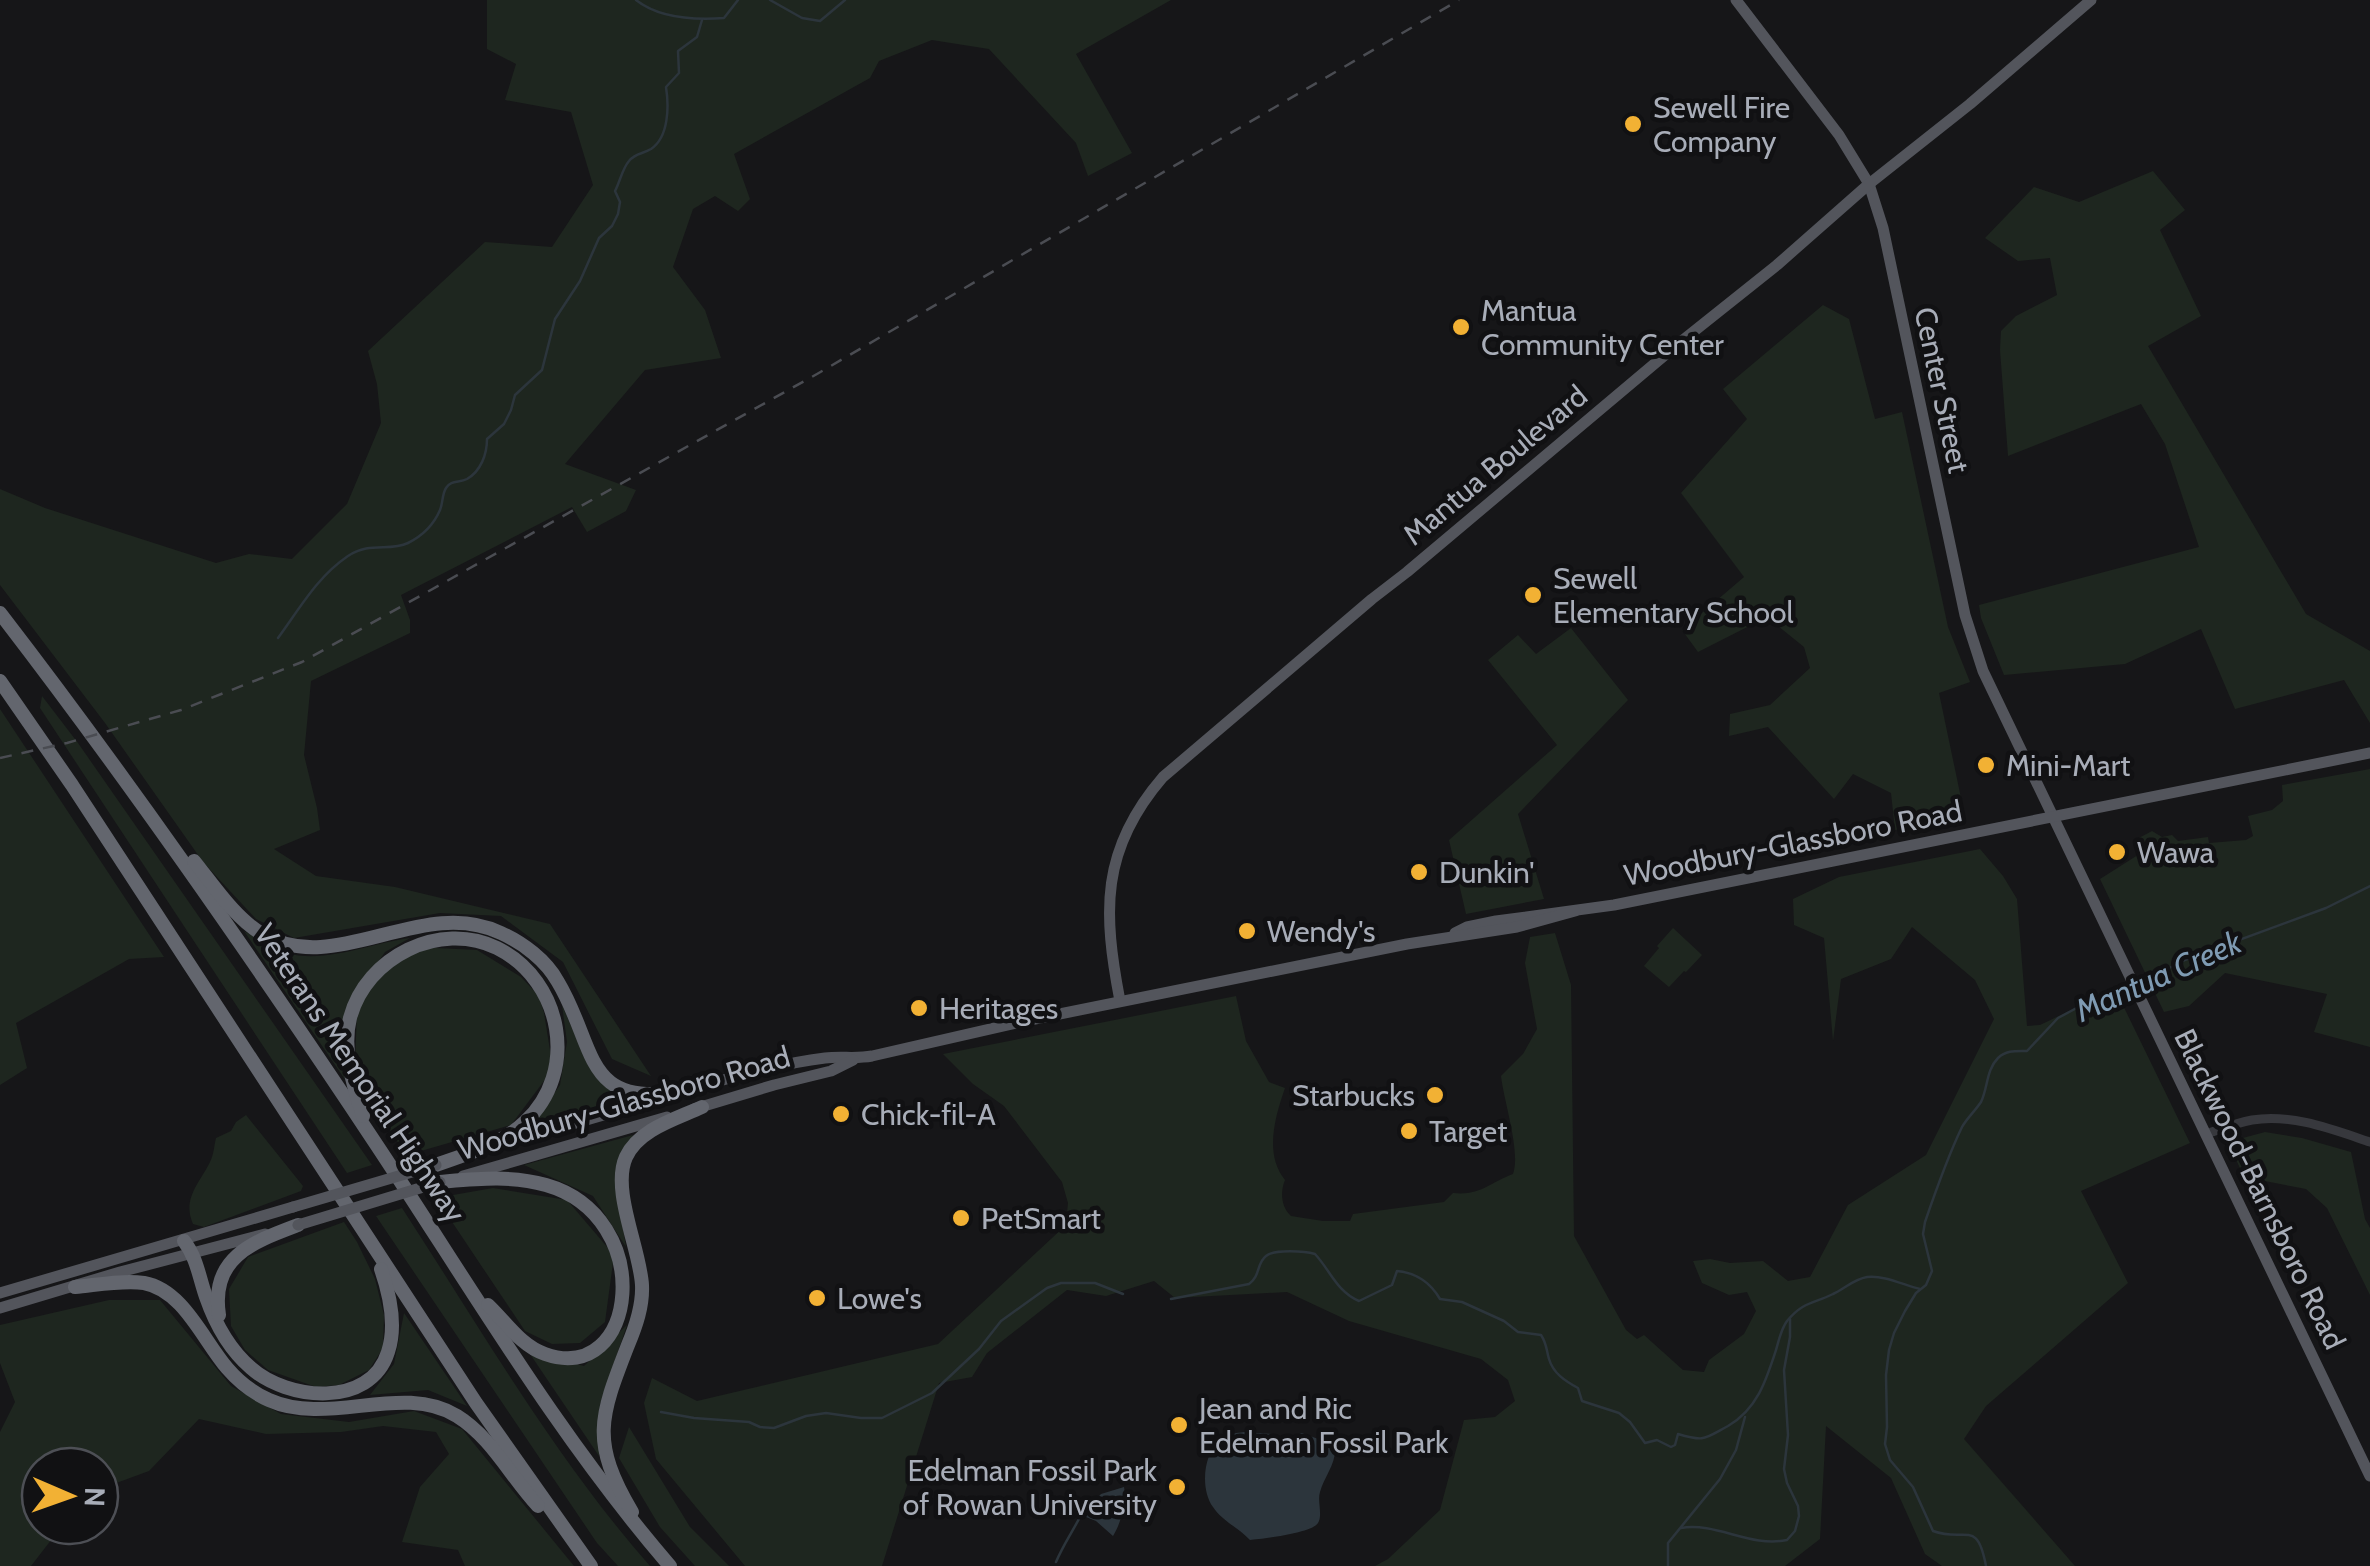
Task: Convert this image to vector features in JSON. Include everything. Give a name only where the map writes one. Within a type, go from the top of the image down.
[{"type":"highway","name":"Veterans Memorial Highway","points":[[0,613],[201,886],[577,1448],[625,1514],[670,1566]]},
{"type":"highway","points":[[0,680],[486,1418],[591,1566]]},
{"type":"highway","points":[[107,754],[215,887],[250,926],[263,934],[305,947],[342,944],[439,922],[466,922],[498,931],[522,944],[556,978],[588,1053],[604,1077],[634,1092],[663,1095],[685,1091]]},
{"type":"highway","points":[[370,1135],[361,1112],[348,1043],[351,1015],[365,986],[383,965],[424,943],[466,940],[497,948],[527,970],[548,998],[558,1032],[551,1086],[538,1110],[516,1130],[501,1140],[436,1165]]},
{"type":"highway","points":[[670,1566],[630,1509],[616,1481],[604,1446],[603,1424],[642,1302],[640,1268],[622,1187],[624,1160],[643,1136],[702,1107]]},
{"type":"highway","points":[[440,1182],[518,1179],[564,1192],[591,1212],[613,1238],[624,1288],[620,1313],[610,1336],[586,1354],[569,1357],[547,1355],[528,1344],[469,1286]]},
{"type":"highway","points":[[220,1344],[218,1298],[221,1278],[228,1266],[255,1242],[298,1225]]},
{"type":"highway","points":[[75,1288],[132,1282],[161,1288],[253,1370],[289,1389],[339,1392],[370,1378],[387,1356],[391,1340],[392,1319],[383,1274],[360,1228]]},
{"type":"highway","points":[[188,1250],[229,1370],[246,1386],[289,1408],[323,1410],[418,1403],[452,1413],[491,1447],[521,1488],[577,1547]]},
{"type":"main road","name":"Center Street","points":[[1736,0],[1840,135],[1869,184],[1883,228],[1972,643],[2052,816]]},
{"type":"main road","name":"Mantua Boulevard","points":[[1120,1002],[1108,913],[1116,859],[1145,798],[1164,777],[1372,598],[1777,265],[2090,0]]},
{"type":"main road","name":"Woodbury-Glassboro Road","points":[[0,1293],[298,1225],[774,1084],[830,1071],[857,1058],[1451,935],[1517,927],[1575,912],[2370,753]]},
{"type":"main road","name":"Blackwood-Barnsboro Road","points":[[2052,816],[2370,1476]]},
{"type":"main road","name":"Woodbury-Glassboro Road","points":[[0,1308],[188,1250],[293,1207],[685,1091],[829,1057],[857,1058]]},
{"type":"street","points":[[2206,1134],[2269,1119],[2312,1125],[2370,1142]]},
{"type":"shaded area","points":[[487,0],[1171,0],[1076,54],[1132,153],[1088,176],[1076,143],[989,49],[932,40],[879,61],[870,78],[734,154],[750,199],[738,211],[715,196],[693,209],[673,267],[705,310],[721,358],[645,370],[565,464],[636,490],[626,511],[587,532],[572,507],[401,595],[410,633],[311,681],[304,755],[320,830],[274,849],[316,876],[395,887],[550,924],[651,1076],[612,1059],[563,962],[501,916],[440,913],[294,938],[256,919],[203,862],[105,723],[0,585],[0,489],[45,508],[216,563],[249,554],[292,559],[347,504],[381,423],[368,351],[485,242],[552,247],[593,185],[571,112],[505,100],[516,64],[487,49]]},
{"type":"shaded area","points":[[2153,171],[2185,210],[2160,230],[2201,316],[2148,346],[2306,614],[2370,651],[2370,723],[2344,680],[2235,709],[2201,629],[2125,664],[2004,675],[1981,618],[1979,605],[2199,547],[2165,444],[2141,404],[2008,456],[2001,331],[2016,316],[2057,295],[2050,258],[2018,261],[1985,238],[2034,187],[2079,202]]},
{"type":"shaded area","points":[[1823,305],[1849,319],[1875,419],[1902,412],[1948,627],[1970,682],[1939,693],[1965,817],[1895,830],[1891,793],[1853,774],[1834,799],[1768,727],[1729,736],[1730,714],[1770,705],[1810,668],[1804,647],[1767,617],[1698,652],[1682,630],[1744,577],[1681,493],[1747,419],[1723,389]]},
{"type":"shaded area","points":[[1571,628],[1628,700],[1518,814],[1544,899],[1466,914],[1449,840],[1557,745],[1488,660],[1518,635],[1536,654]]},
{"type":"shaded area","points":[[42,696],[372,1165],[347,1173],[40,708]]},
{"type":"shaded area","points":[[0,709],[164,957],[129,959],[16,1023],[27,1068],[0,1085]]},
{"type":"shaded area","points":[[2370,769],[2370,1047],[2314,1032],[2327,994],[2225,973],[2189,1006],[2164,1012],[2100,879],[2141,853],[2137,839],[2152,831],[2162,837],[2172,835],[2178,841],[2208,837],[2209,843],[2246,840],[2253,836],[2248,816],[2272,810],[2283,801],[2282,785]]},
{"type":"shaded area","points":[[1980,849],[2017,899],[2027,1026],[2040,1025],[2115,989],[2190,1143],[2081,1191],[2128,1283],[1986,1406],[1964,1439],[2075,1566],[1942,1566],[1925,1554],[1891,1478],[1826,1426],[1820,1539],[1785,1566],[1375,1566],[1388,1559],[1440,1510],[1464,1420],[1495,1417],[1515,1401],[1508,1380],[1481,1359],[1349,1321],[1287,1292],[1175,1298],[1154,1281],[1106,1296],[1067,1290],[987,1353],[972,1377],[939,1383],[882,1566],[745,1566],[656,1459],[644,1403],[652,1378],[697,1401],[938,1344],[1066,1225],[1068,1203],[1062,1182],[1004,1106],[973,1084],[943,1054],[1236,996],[1246,1041],[1269,1082],[1285,1088],[1273,1147],[1285,1180],[1285,1208],[1291,1216],[1350,1221],[1353,1214],[1444,1202],[1453,1193],[1478,1191],[1513,1174],[1514,1140],[1501,1076],[1523,1054],[1537,1029],[1525,963],[1530,937],[1555,933],[1571,985],[1574,1236],[1626,1330],[1637,1339],[1644,1335],[1683,1370],[1704,1372],[1709,1360],[1744,1334],[1756,1311],[1747,1292],[1729,1295],[1702,1283],[1693,1261],[1763,1261],[1788,1281],[1810,1277],[1848,1205],[1926,1155],[1994,1019],[1975,980],[1912,927],[1891,959],[1841,979],[1833,1041],[1824,938],[1794,925],[1793,899],[1839,877]]},
{"type":"shaded area","points":[[1673,928],[1702,955],[1669,987],[1644,966]]},
{"type":"shaded area","points":[[244,931],[281,951],[301,956],[333,954],[410,938],[385,952],[345,1012],[348,1084]]},
{"type":"shaded area","points":[[416,947],[477,950],[521,977],[539,996],[553,1069],[511,1125],[407,1155],[383,1121],[355,1066],[357,1010],[376,976]]},
{"type":"shaded area","points":[[562,1005],[588,1065],[632,1096],[532,1125],[560,1085],[567,1042]]},
{"type":"shaded area","points":[[246,1115],[303,1186],[301,1191],[204,1227],[193,1224],[191,1199],[211,1159],[216,1138],[231,1131]]},
{"type":"shaded area","points":[[2265,1132],[2351,1152],[2370,1228],[2370,1295],[2327,1208],[2306,1189],[2244,1177],[2228,1142]]},
{"type":"shaded area","points":[[633,1135],[616,1184],[626,1247],[593,1196],[524,1165]]},
{"type":"shaded area","points":[[493,1188],[567,1200],[614,1255],[605,1322],[580,1343],[552,1344],[525,1331],[436,1198]]},
{"type":"shaded area","points":[[402,1208],[550,1437],[650,1566],[618,1566],[597,1543],[376,1216]]},
{"type":"shaded area","points":[[344,1222],[375,1279],[384,1315],[383,1348],[369,1370],[339,1385],[316,1387],[268,1370],[245,1350],[231,1326],[229,1289],[248,1257]]},
{"type":"shaded area","points":[[109,1300],[160,1300],[231,1386],[281,1414],[349,1422],[414,1411],[462,1429],[574,1566],[465,1566],[458,1550],[402,1542],[420,1487],[449,1454],[436,1432],[383,1426],[341,1432],[266,1434],[199,1419],[149,1471],[120,1482],[120,1446],[20,1446],[20,1546],[46,1546],[31,1566],[0,1566],[0,1432],[15,1402],[0,1363],[0,1325]]},
{"type":"shaded area","points":[[404,1313],[467,1406],[428,1390],[370,1395],[394,1364]]},
{"type":"shaded area","points":[[627,1325],[600,1404],[599,1456],[528,1351],[584,1366]]},
{"type":"shaded area","points":[[629,1427],[690,1527],[729,1566],[695,1566],[660,1527],[619,1458]]},
{"type":"shaded area","points":[[1244,1432],[1272,1434],[1276,1449],[1284,1448],[1302,1433],[1335,1448],[1320,1492],[1319,1520],[1314,1527],[1250,1540],[1213,1507],[1205,1481],[1210,1453],[1224,1437]]},
{"type":"shaded area","points":[[1124,1487],[1123,1512],[1113,1536],[1096,1521],[1081,1515],[1101,1494]]},
{"type":"waterway","points":[[636,0],[667,15],[702,19],[724,18],[738,0]]},
{"type":"waterway","points":[[770,0],[802,18],[820,21],[845,0]]},
{"type":"waterway","points":[[278,638],[337,564],[356,552],[401,546],[418,537],[437,515],[448,485],[467,479],[479,467],[487,439],[504,424],[515,395],[542,370],[555,319],[580,281],[599,238],[618,214],[620,202],[615,191],[625,168],[631,158],[651,149],[661,137],[667,112],[666,87],[679,73],[678,51],[697,37],[702,20]]},
{"type":"waterway","name":"Mantua Creek","points":[[2138,985],[2182,961],[2326,908],[2370,886]]},
{"type":"waterway","name":"Mantua Creek","points":[[1986,1566],[1974,1537],[1933,1531],[1913,1487],[1890,1460],[1885,1444],[1889,1350],[1905,1311],[1932,1271],[1923,1234],[1925,1222],[1951,1150],[1981,1102],[1994,1063],[2008,1052],[2027,1051],[2058,1018],[2084,1004],[2131,988]]},
{"type":"waterway","points":[[1171,1299],[1249,1284],[1266,1256],[1282,1252],[1315,1254],[1339,1286],[1359,1301],[1392,1285],[1397,1271],[1411,1274],[1427,1283],[1440,1299],[1462,1302],[1504,1321],[1518,1332],[1541,1335],[1553,1368],[1578,1388],[1582,1401],[1619,1413],[1645,1443],[1657,1440],[1671,1447],[1678,1434],[1709,1436],[1746,1411],[1764,1383],[1785,1324],[1804,1306],[1867,1277],[1920,1289]]},
{"type":"waterway","points":[[661,1412],[774,1428],[826,1413],[882,1418],[932,1393],[979,1349],[1001,1321],[1047,1288],[1061,1283],[1095,1283],[1123,1294]]},
{"type":"waterway","name":"Mantua Creek","points":[[1681,1528],[1708,1528],[1773,1542],[1787,1540],[1795,1531],[1798,1506],[1784,1469],[1788,1435],[1784,1370],[1790,1319]]},
{"type":"waterway","points":[[1668,1566],[1668,1543],[1720,1479],[1736,1450],[1745,1417]]},
{"type":"waterway","points":[[1056,1562],[1081,1515]]},
{"type":"railway","points":[[0,758],[181,710],[302,662],[817,374],[1459,0]]},
{"type":"place","name":"Sewell Fire Company","points":[[1633,124]]},
{"type":"place","name":"Mantua Community Center","points":[[1461,327]]},
{"type":"place","name":"Sewell Elementary School","points":[[1533,595]]},
{"type":"place","name":"Mini-Mart","points":[[1986,765]]},
{"type":"place","name":"Wawa","points":[[2117,852]]},
{"type":"place","name":"Dunkin'","points":[[1419,872]]},
{"type":"place","name":"Wendy's","points":[[1247,931]]},
{"type":"place","name":"Heritages","points":[[919,1008]]},
{"type":"place","name":"Starbucks","points":[[1435,1095]]},
{"type":"place","name":"Chick-fil-A","points":[[841,1114]]},
{"type":"place","name":"Target","points":[[1409,1131]]},
{"type":"place","name":"PetSmart","points":[[961,1218]]},
{"type":"place","name":"Lowe's","points":[[817,1298]]},
{"type":"place","name":"Jean and Ric Edelman Fossil Park","points":[[1179,1425]]},
{"type":"place","name":"Edelman Fossil Park of Rowan University","points":[[1177,1487]]}]
